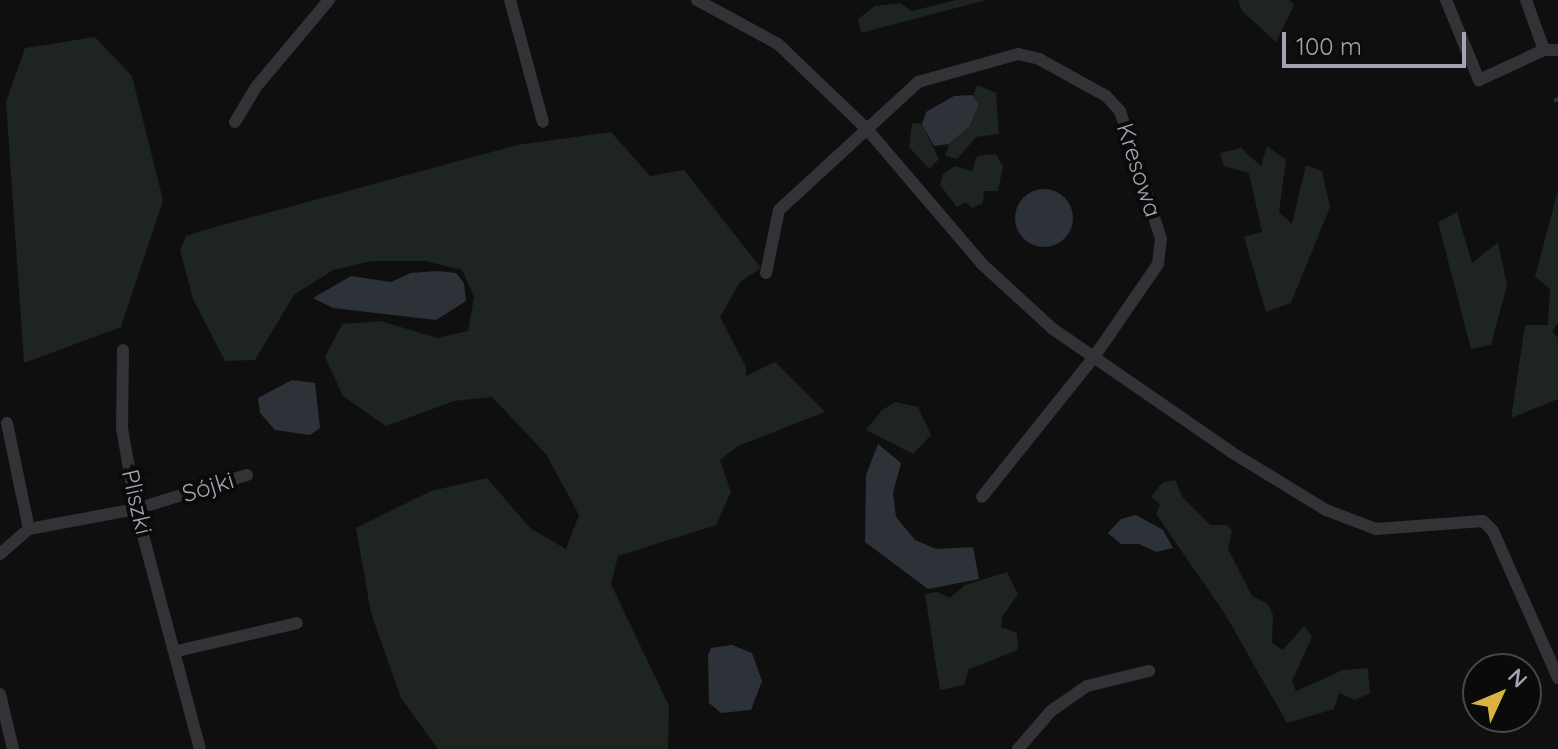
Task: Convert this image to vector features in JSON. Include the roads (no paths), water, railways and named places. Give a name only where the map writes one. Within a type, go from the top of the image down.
[{"type":"street","points":[[235,122],[256,87],[329,0]]},
{"type":"street","points":[[510,0],[543,122]]},
{"type":"street","points":[[697,0],[778,44],[866,128],[982,264],[1053,329],[1254,467],[1326,510],[1376,529],[1483,521],[1493,531],[1558,678]]},
{"type":"street","points":[[1446,0],[1479,80],[1544,50],[1558,50]]},
{"type":"street","points":[[1526,0],[1544,50]]},
{"type":"street","name":"Kresowa","points":[[766,273],[779,210],[918,82],[1018,54],[1039,59],[1106,96],[1120,111],[1161,239],[1158,264],[1094,357],[982,497]]},
{"type":"street","name":"Pliszki","points":[[123,350],[122,428],[136,509],[177,651],[200,749]]},
{"type":"street","points":[[0,554],[29,529],[7,423]]},
{"type":"street","name":"Sójki","points":[[29,529],[136,509],[247,475]]},
{"type":"street","points":[[177,651],[297,623]]},
{"type":"street","points":[[1018,749],[1051,711],[1087,686],[1149,671]]},
{"type":"street","points":[[0,694],[13,749]]}]
